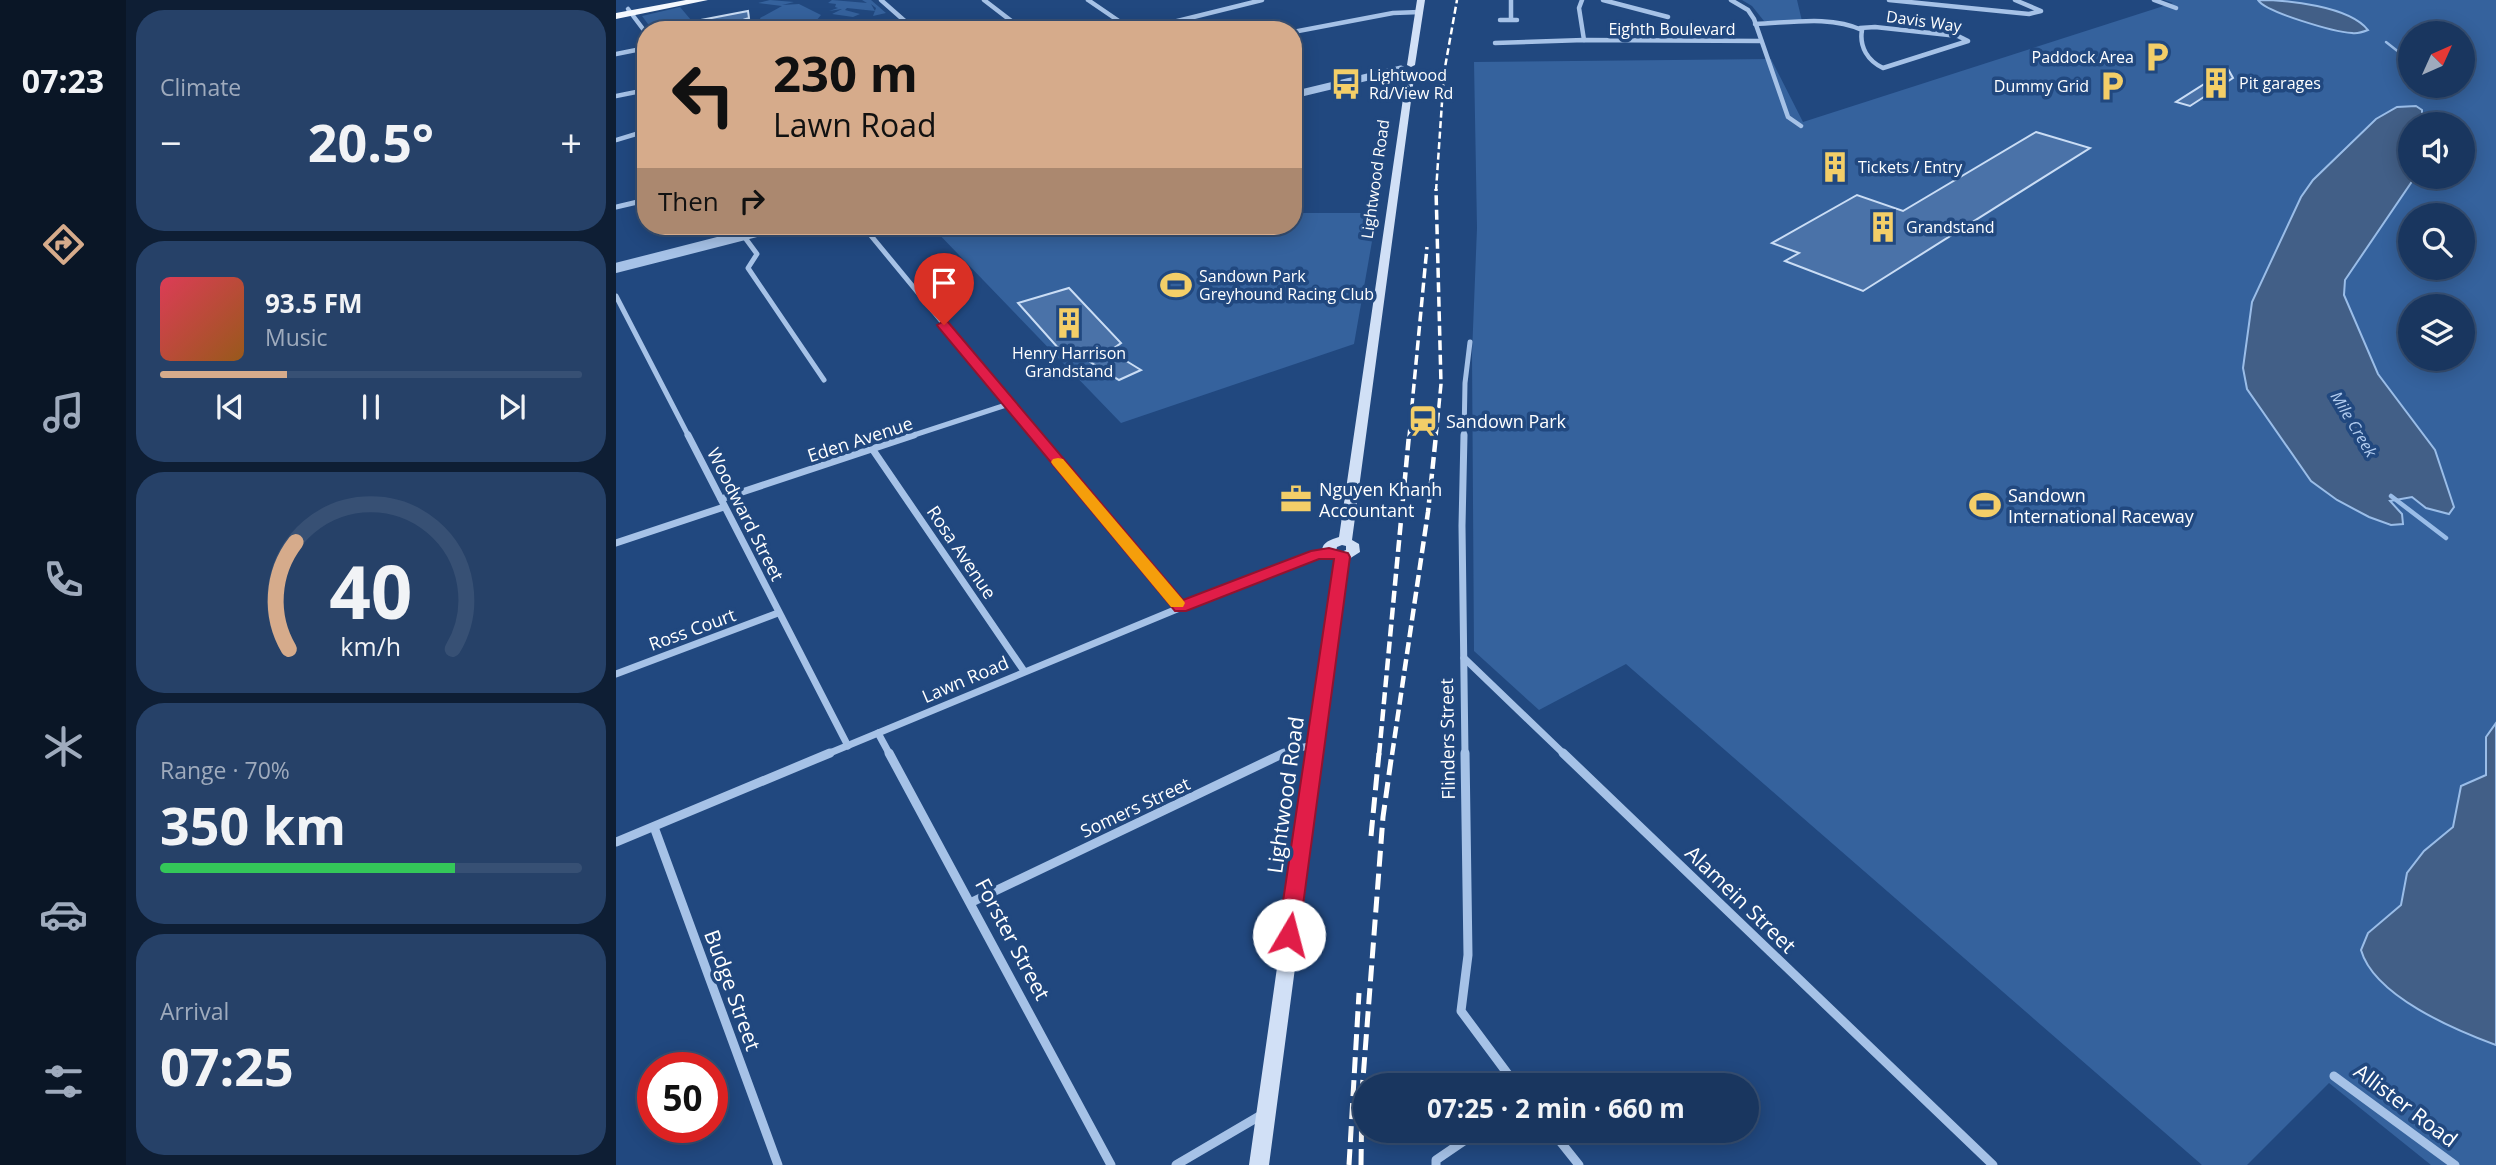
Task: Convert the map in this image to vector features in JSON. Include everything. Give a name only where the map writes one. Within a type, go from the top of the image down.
[{"type":"highway","points":[[616,14],[678,0]]},
{"type":"highway","points":[[629,11],[703,0]]},
{"type":"main road","name":"Lightwood Road","points":[[1259,1165],[1315,745],[1336,555],[1330,545],[1345,541],[1421,0]]},
{"type":"main road","points":[[1401,69],[1411,68]]},
{"type":"street","points":[[881,0],[905,21]]},
{"type":"street","points":[[984,0],[1011,21]]},
{"type":"street","points":[[1088,0],[1118,21]]},
{"type":"street","points":[[1177,21],[1262,0]]},
{"type":"street","points":[[1511,0],[1511,19]]},
{"type":"street","name":"Eighth Boulevard","points":[[1582,0],[1578,4],[1584,40],[1761,41]]},
{"type":"street","points":[[1603,0],[1668,19],[1675,16]]},
{"type":"street","points":[[1731,0],[1748,10],[1788,117],[1801,126]]},
{"type":"street","points":[[1890,0],[2029,14],[2041,11],[2015,0]]},
{"type":"street","points":[[2154,0],[2176,8]]},
{"type":"street","points":[[629,11],[637,21]]},
{"type":"street","points":[[1302,30],[1393,13],[1420,12]]},
{"type":"street","points":[[1500,20],[1517,20]]},
{"type":"street","name":"Davis Way","points":[[1755,24],[1835,23],[1860,28],[1958,36],[1968,41],[1895,66],[1880,67],[1871,63],[1860,42],[1860,28]]},
{"type":"street","points":[[1495,43],[1584,40]]},
{"type":"street","points":[[616,54],[637,50]]},
{"type":"street","points":[[1302,93],[1401,69]]},
{"type":"street","points":[[616,96],[637,92]]},
{"type":"street","points":[[616,140],[637,134]]},
{"type":"street","points":[[616,207],[637,202]]},
{"type":"street","points":[[616,268],[743,235],[757,254],[748,268],[824,380]]},
{"type":"street","points":[[870,235],[1181,607]]},
{"type":"street","name":"Woodward Street","points":[[616,296],[848,746]]},
{"type":"street","name":"Flinders Street","points":[[1469,342],[1462,526],[1468,955],[1461,1011],[1507,1073]]},
{"type":"street","name":"Eden Avenue","points":[[616,543],[722,503],[1009,404]]},
{"type":"street","name":"Rosa Avenue","points":[[873,450],[1024,671]]},
{"type":"street","name":"Lawn Road","points":[[616,842],[1276,568],[1336,555]]},
{"type":"street","name":"Ross Court","points":[[616,674],[778,613]]},
{"type":"street","name":"Alamein Street","points":[[1464,658],[1993,1165]]},
{"type":"street","name":"Forster Street","points":[[878,733],[972,902],[1111,1165]]},
{"type":"street","name":"Somers Street","points":[[972,902],[1293,749],[1315,745]]},
{"type":"street","name":"Budge Street","points":[[654,827],[778,1165]]},
{"type":"street","name":"Allister Road","points":[[2334,1076],[2455,1165]]},
{"type":"street","points":[[1176,1165],[1265,1113]]},
{"type":"street","points":[[1436,1165],[1436,1160],[1461,1143]]},
{"type":"street","points":[[1561,1143],[1579,1165]]},
{"type":"shaded area","points":[[770,0],[794,2],[782,5],[799,4],[821,15],[815,21],[761,21],[760,18],[782,6],[758,3]]},
{"type":"shaded area","points":[[832,0],[867,3],[862,0],[871,0],[886,13],[873,16],[875,11],[847,8],[845,10],[860,14],[853,17],[832,14],[842,9],[829,11],[838,8],[835,7],[836,4],[828,3]]},
{"type":"shaded area","points":[[1742,0],[1797,0],[1802,21],[1764,21],[1752,6]]},
{"type":"shaded area","name":"Sandown International Raceway","points":[[2164,0],[2496,0],[2496,1165],[2431,1165],[2329,1083],[2247,1165],[2202,1165],[1626,664],[1539,710],[1474,651],[1472,354],[1477,228],[1474,62],[1771,59],[1803,122],[2173,3]]},
{"type":"shaded area","points":[[680,7],[691,20],[646,21],[642,16]]},
{"type":"shaded area","name":"Sandown Park Greyhound Racing Club","points":[[1302,213],[1377,213],[1354,344],[1121,423],[940,235],[1302,235]]},
{"type":"water","points":[[2258,0],[2301,3],[2333,10],[2347,15],[2368,30],[2360,33],[2343,32],[2316,25],[2273,10]]},
{"type":"water","points":[[2416,106],[2422,110],[2398,112],[2398,189],[2407,189],[2345,280],[2344,295],[2378,374],[2435,450],[2454,507],[2449,514],[2426,508],[2412,497],[2390,501],[2402,514],[2403,524],[2391,525],[2337,500],[2311,481],[2247,389],[2243,368],[2252,302],[2301,197],[2313,180],[2376,119],[2397,107]]},
{"type":"water","points":[[2496,723],[2496,1045],[2439,1020],[2399,996],[2369,967],[2361,950],[2368,933],[2401,905],[2407,873],[2424,851],[2453,827],[2461,786],[2486,775],[2486,737]]},
{"type":"building","points":[[748,11],[749,18],[740,21],[696,21]]},
{"type":"building","points":[[2228,69],[2233,78],[2190,106],[2176,102]]},
{"type":"building","name":"Grandstand","points":[[2036,132],[2090,148],[1863,291],[1785,261],[1799,253],[1772,243],[1857,195],[1903,211]]},
{"type":"building","name":"Henry Harrison Grandstand","points":[[1069,288],[1121,343],[1110,351],[1141,370],[1119,380],[1079,355],[1068,359],[1018,303]]},
{"type":"waterway","name":"Mile Creek","points":[[2386,42],[2398,51]]},
{"type":"waterway","name":"Mile Creek","points":[[2391,496],[2446,538]]},
{"type":"railway","points":[[1436,190],[1444,73],[1457,0]]},
{"type":"railway","points":[[1436,190],[1441,384],[1436,437]]},
{"type":"railway","points":[[1409,437],[1427,247]]},
{"type":"railway","points":[[1379,755],[1409,435]]},
{"type":"railway","points":[[1392,755],[1428,512],[1436,435]]},
{"type":"railway","points":[[1371,836],[1379,753]]},
{"type":"railway","points":[[1361,1165],[1362,1092],[1383,817],[1392,753]]},
{"type":"railway","points":[[1349,1165],[1359,993]]},
{"type":"slow traffic","points":[[1058,462],[1177,603]]},
{"type":"place","name":"Paddock Area","points":[[2157,57]]},
{"type":"place","name":"Pit garages","points":[[2216,83]]},
{"type":"place","name":"Lightwood Rd/View Rd","points":[[1346,84]]},
{"type":"place","name":"Dummy Grid","points":[[2112,86]]},
{"type":"place","name":"Tickets / Entry","points":[[1835,167]]},
{"type":"place","name":"Grandstand","points":[[1883,227]]},
{"type":"place","name":"Sandown Park Greyhound Racing Club","points":[[1176,285]]},
{"type":"place","name":"Henry Harrison Grandstand","points":[[1069,323]]},
{"type":"place","name":"Sandown Park","points":[[1423,421]]},
{"type":"place","name":"Nguyen Khanh Accountant","points":[[1296,499]]},
{"type":"place","name":"Sandown International Raceway","points":[[1985,505]]},
{"type":"route","points":[[944,325],[1181,607],[1276,568],[1316,555],[1329,553],[1342,557],[1289,935]]}]
